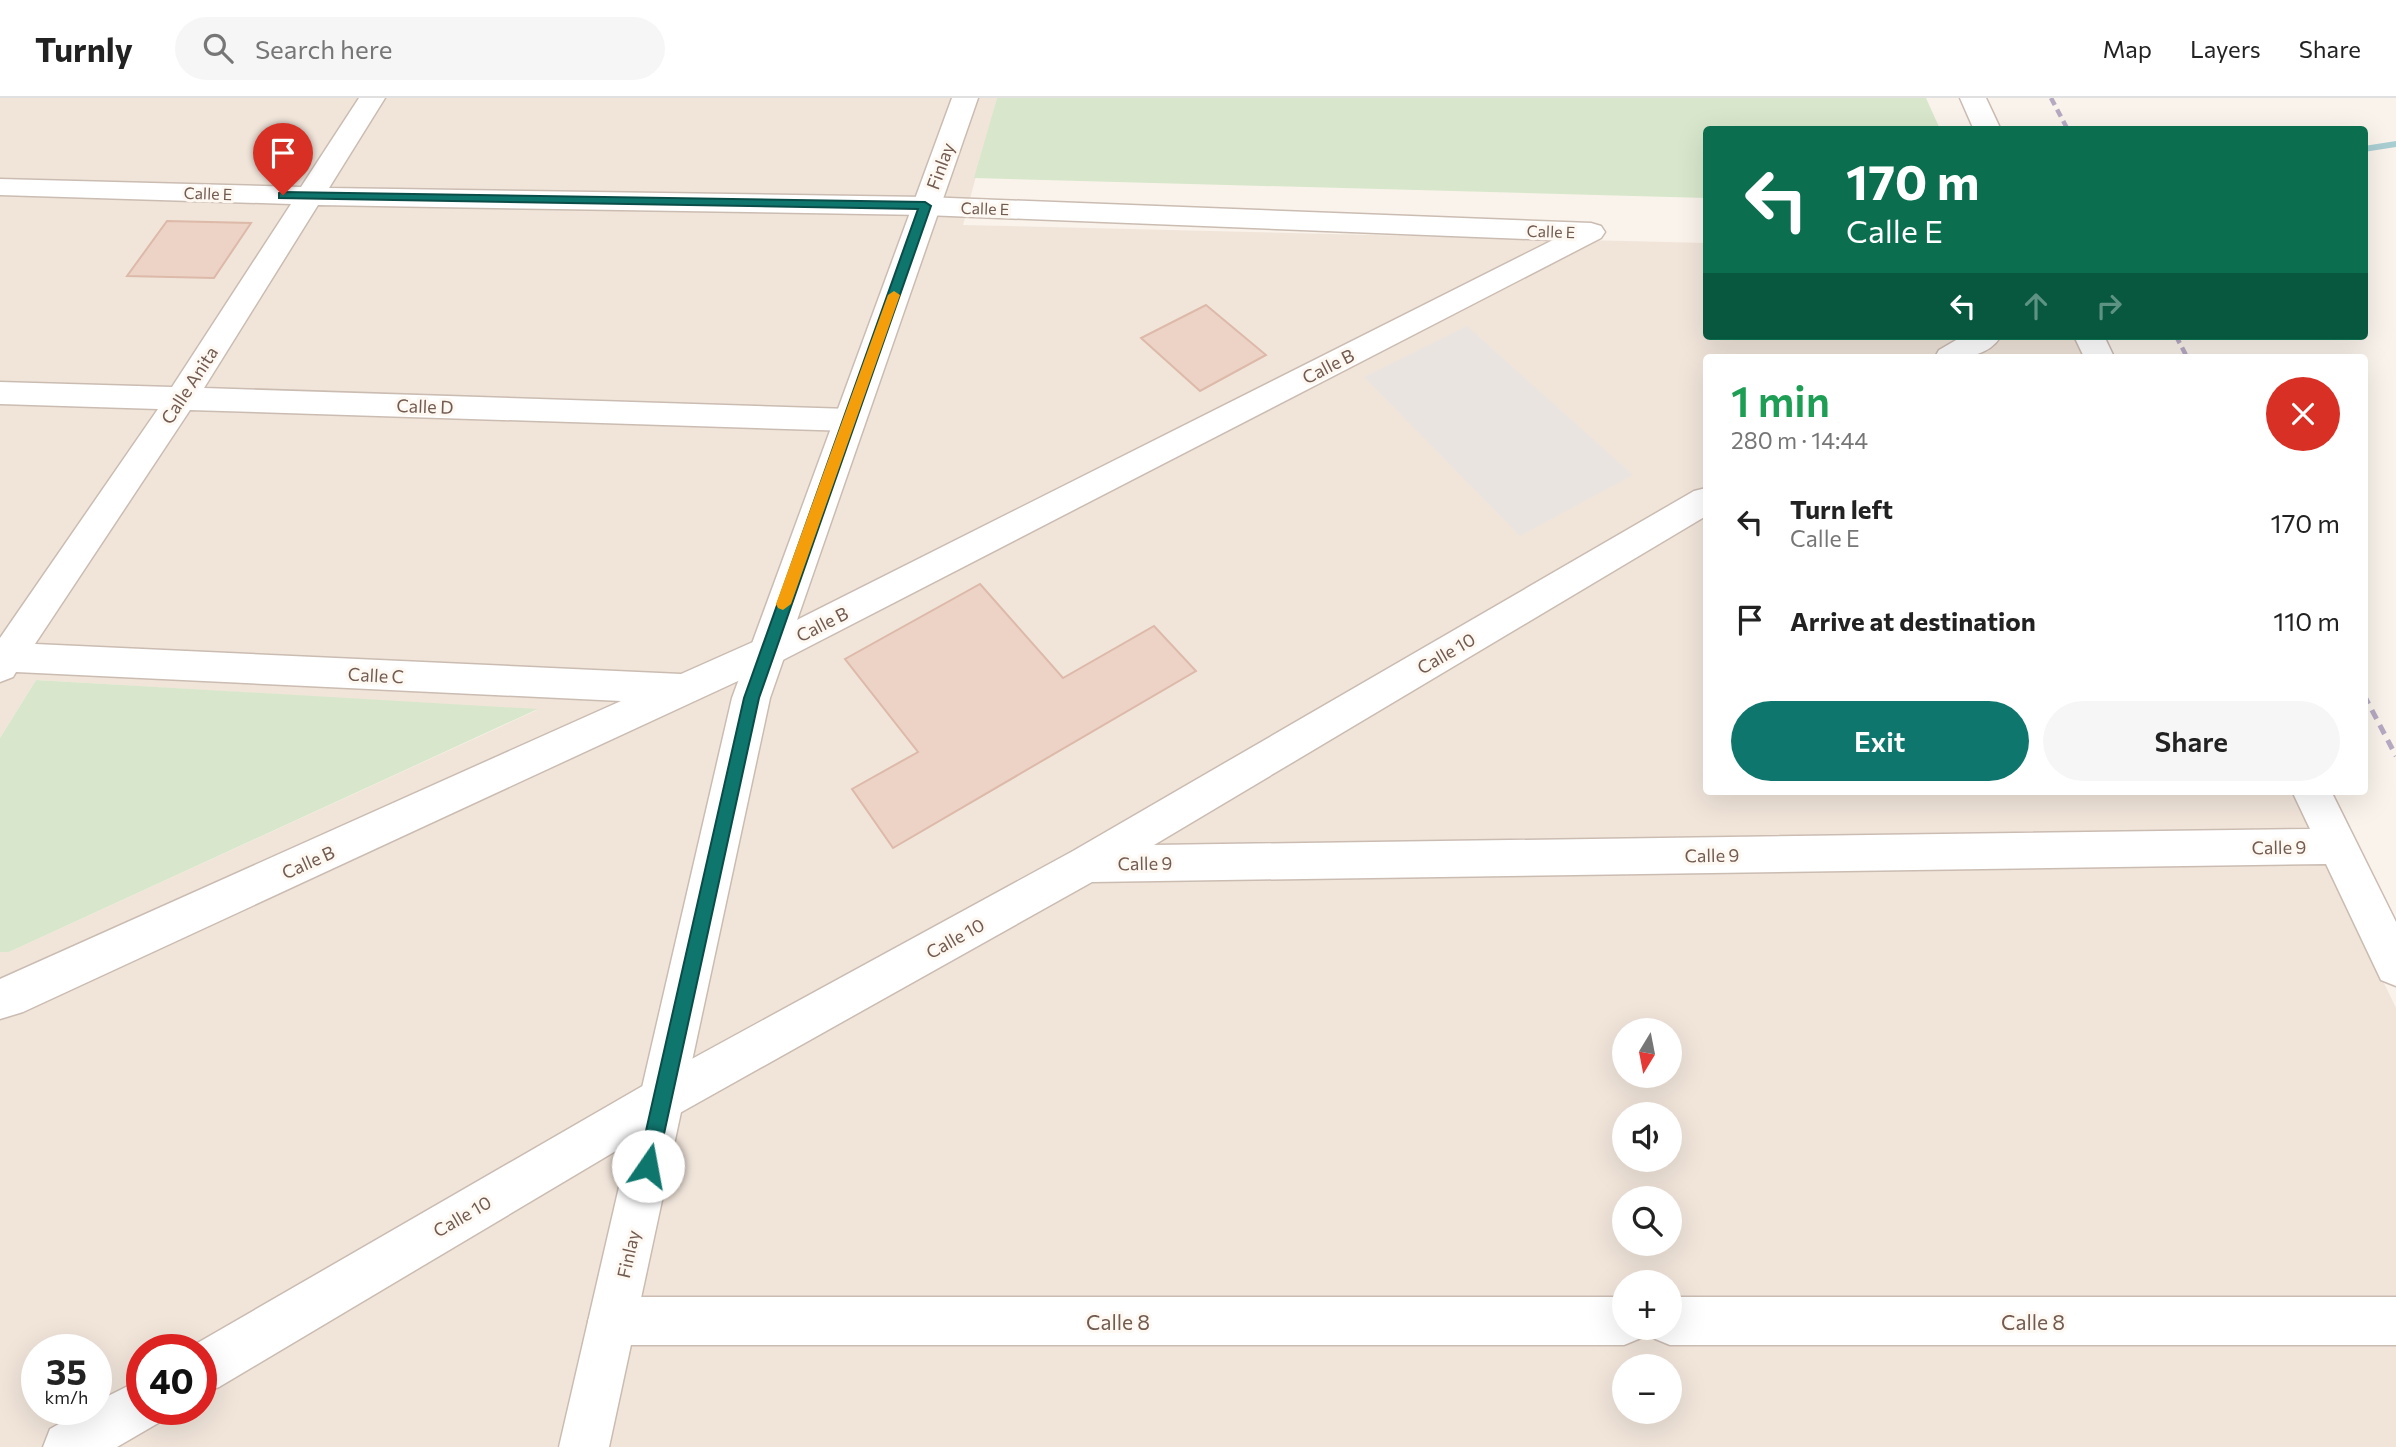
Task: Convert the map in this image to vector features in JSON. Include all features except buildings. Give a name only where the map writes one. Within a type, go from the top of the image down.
[{"type":"street","name":"Calle Anita","points":[[2,660],[181,399],[372,98]]},
{"type":"street","name":"Finlay","points":[[584,1447],[751,698],[965,98]]},
{"type":"street","points":[[1973,98],[1986,126]]},
{"type":"street","name":"Calle E","points":[[0,187],[309,196],[925,206],[1591,232]]},
{"type":"street","name":"Calle B","points":[[0,999],[20,993],[766,652],[1591,232]]},
{"type":"street","points":[[1955,354],[1979,340]]},
{"type":"street","name":"Calle D","points":[[0,393],[850,420]]},
{"type":"street","name":"Calle 10","points":[[217,1360],[662,1099],[718,1071],[1087,864],[1703,502]]},
{"type":"street","name":"Calle C","points":[[2,660],[688,689],[751,698]]},
{"type":"street","points":[[2313,795],[2396,966]]},
{"type":"street","name":"Calle 9","points":[[1087,864],[2337,846]]},
{"type":"street","name":"Calle 8","points":[[612,1321],[1612,1321]]},
{"type":"street","name":"Calle 8","points":[[1682,1321],[2396,1321]]},
{"type":"street","points":[[68,1447],[126,1413]]},
{"type":"shaded area","points":[[0,98],[997,98],[963,225],[1703,243],[1703,340],[2077,340],[2084,354],[1703,354],[1703,795],[2294,795],[2396,1008],[2396,1447],[0,1447],[0,952],[9,952],[537,710],[36,680],[0,738]]},
{"type":"shaded area","points":[[1467,326],[1633,475],[1520,536],[1364,377]]},
{"type":"green space","points":[[997,98],[1926,98],[1939,126],[1703,126],[1703,198],[974,178]]},
{"type":"green space","points":[[36,680],[538,709],[9,952],[0,952],[0,738]]},
{"type":"waterway","points":[[2368,148],[2396,144]]},
{"type":"railway","points":[[2051,98],[2066,126]]},
{"type":"railway","points":[[2178,340],[2185,354]]},
{"type":"railway","points":[[2368,703],[2396,756]]},
{"type":"slow traffic","points":[[783,604],[894,295]]},
{"type":"route","points":[[283,195],[925,206],[751,698],[648,1166]]}]
